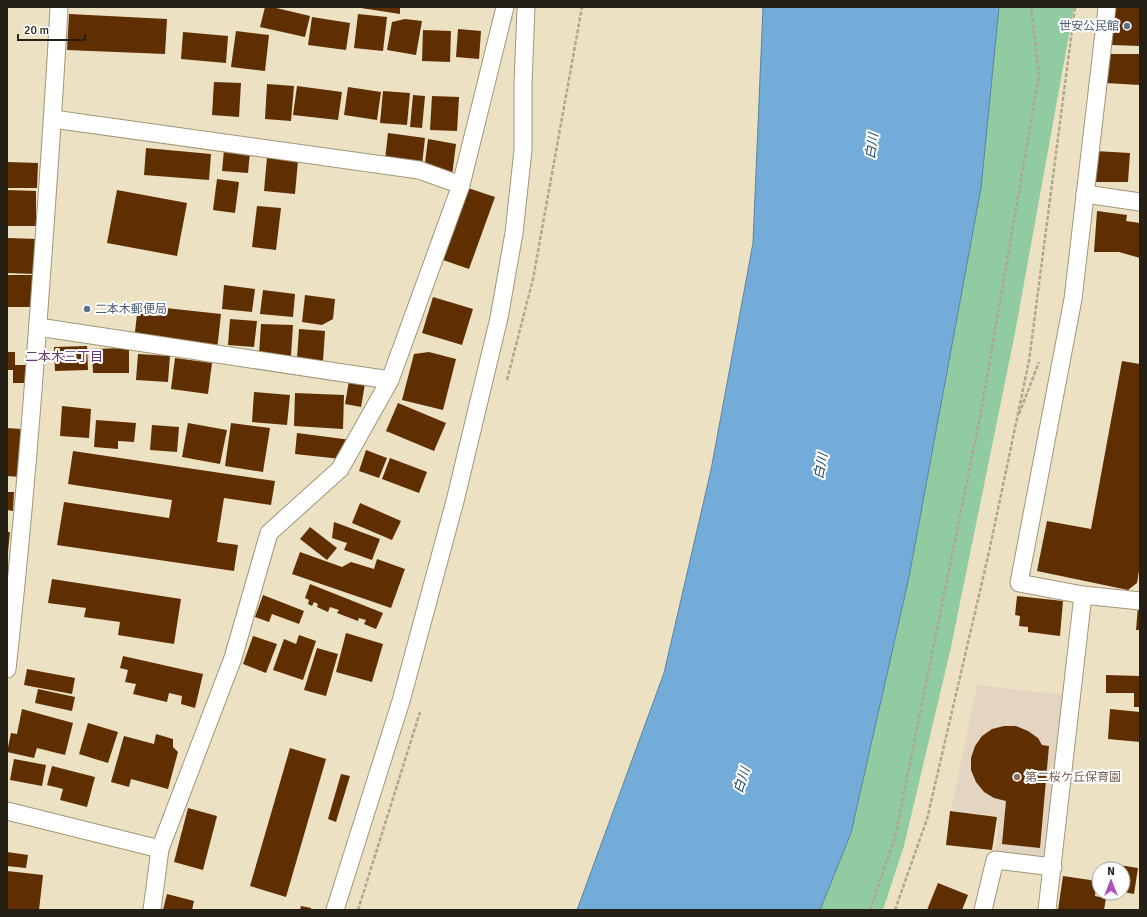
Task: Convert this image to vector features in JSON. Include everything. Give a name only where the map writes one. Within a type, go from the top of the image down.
[{"type":"street","points":[[7,669],[12,575],[38,327],[53,119],[59,7]]},
{"type":"street","points":[[152,910],[160,849],[233,658],[269,533],[340,469],[390,380],[461,185],[505,7]]},
{"type":"street","points":[[335,910],[402,701],[455,501],[498,318],[514,233],[523,150],[523,84],[526,7]]},
{"type":"street","points":[[1107,7],[1073,299],[1019,583],[1083,595],[1140,601]]},
{"type":"street","points":[[53,119],[419,170],[461,185]]},
{"type":"street","points":[[1085,194],[1140,202]]},
{"type":"street","points":[[38,327],[390,380]]},
{"type":"street","points":[[1047,910],[1083,595]]},
{"type":"street","points":[[7,811],[160,849]]},
{"type":"street","points":[[983,910],[995,860],[1053,867]]},
{"type":"path","points":[[870,910],[895,837],[981,412],[1039,75],[1031,7]]},
{"type":"path","points":[[895,910],[927,819],[988,552],[1029,361],[1075,7]]},
{"type":"shaded area","points":[[977,685],[1065,695],[1047,850],[1039,858],[996,854],[998,816],[951,810]]},
{"type":"green space","points":[[999,7],[1074,7],[1015,333],[951,647],[904,846],[883,910],[820,910],[851,833],[981,188]]},
{"type":"water","name":"白川","points":[[763,7],[999,7],[981,188],[909,577],[851,833],[820,910],[577,910],[664,673],[711,470],[753,243]]},
{"type":"building","points":[[265,7],[272,7],[310,16],[305,37],[260,27]]},
{"type":"building","points":[[400,7],[400,14],[361,8]]},
{"type":"building","name":"世安公民館","points":[[1114,7],[1140,7],[1140,46],[1112,45]]},
{"type":"building","points":[[69,14],[167,19],[165,54],[67,50]]},
{"type":"building","points":[[358,14],[387,17],[383,51],[354,48]]},
{"type":"building","points":[[312,17],[350,23],[346,50],[308,45]]},
{"type":"building","points":[[405,19],[422,21],[416,55],[387,50],[392,22]]},
{"type":"building","points":[[458,29],[481,31],[479,59],[456,57]]},
{"type":"building","points":[[423,30],[451,31],[450,62],[422,61]]},
{"type":"building","points":[[236,31],[269,35],[265,71],[231,67]]},
{"type":"building","points":[[183,32],[228,36],[226,63],[181,59]]},
{"type":"building","points":[[1106,54],[1140,54],[1140,85],[1105,83]]},
{"type":"building","points":[[214,82],[241,83],[239,117],[212,115]]},
{"type":"building","points":[[267,84],[294,86],[291,121],[265,119]]},
{"type":"building","points":[[297,86],[342,92],[338,120],[293,115]]},
{"type":"building","points":[[348,87],[381,92],[377,120],[344,115]]},
{"type":"building","points":[[383,91],[410,93],[407,125],[380,123]]},
{"type":"building","points":[[413,95],[425,96],[422,128],[410,127]]},
{"type":"building","points":[[432,96],[459,97],[457,131],[430,130]]},
{"type":"building","points":[[388,133],[425,138],[422,165],[385,160]]},
{"type":"building","points":[[428,139],[456,144],[452,176],[424,171]]},
{"type":"building","points":[[146,148],[211,154],[209,180],[144,175]]},
{"type":"building","points":[[224,150],[250,152],[248,173],[222,171]]},
{"type":"building","points":[[1095,151],[1130,153],[1128,182],[1092,182]]},
{"type":"building","points":[[267,157],[298,160],[295,194],[264,191]]},
{"type":"building","points":[[7,162],[38,163],[37,188],[7,188]]},
{"type":"building","points":[[217,179],[239,182],[235,213],[213,210]]},
{"type":"building","points":[[468,188],[495,197],[469,269],[443,260]]},
{"type":"building","points":[[7,190],[36,191],[36,226],[7,226]]},
{"type":"building","points":[[117,190],[187,203],[177,256],[107,243]]},
{"type":"building","points":[[257,206],[281,208],[276,250],[252,247]]},
{"type":"building","points":[[1097,211],[1127,215],[1126,221],[1140,223],[1140,258],[1119,252],[1094,252]]},
{"type":"building","points":[[7,238],[38,239],[36,274],[7,273]]},
{"type":"building","points":[[7,275],[36,275],[36,307],[7,307]]},
{"type":"building","points":[[224,285],[255,289],[252,312],[222,309]]},
{"type":"building","points":[[263,290],[295,294],[293,317],[260,314]]},
{"type":"building","points":[[305,295],[335,299],[333,319],[322,325],[302,322]]},
{"type":"building","points":[[433,297],[473,309],[462,345],[422,333]]},
{"type":"building","points":[[138,305],[221,314],[217,350],[134,341]]},
{"type":"building","points":[[230,319],[257,321],[254,347],[228,345]]},
{"type":"building","points":[[261,324],[293,325],[291,356],[259,354]]},
{"type":"building","points":[[299,329],[325,331],[323,361],[297,359]]},
{"type":"building","points":[[87,346],[88,370],[55,371],[54,347]]},
{"type":"building","points":[[129,348],[129,373],[93,373],[92,349]]},
{"type":"building","points":[[7,352],[15,352],[15,365],[27,365],[27,383],[13,383],[13,370],[7,370]]},
{"type":"building","points":[[429,352],[456,359],[443,410],[402,400],[414,354]]},
{"type":"building","points":[[138,354],[170,356],[168,382],[136,380]]},
{"type":"building","points":[[175,358],[212,363],[208,394],[171,389]]},
{"type":"building","points":[[1122,361],[1140,364],[1140,565],[1137,583],[1128,590],[1037,571],[1047,521],[1091,529]]},
{"type":"building","points":[[350,375],[366,378],[361,407],[345,404]]},
{"type":"building","points":[[254,392],[290,395],[287,425],[252,422]]},
{"type":"building","points":[[295,393],[344,395],[343,429],[294,426]]},
{"type":"building","points":[[398,403],[446,423],[434,451],[386,431]]},
{"type":"building","points":[[62,406],[91,409],[89,438],[60,436]]},
{"type":"building","points":[[96,420],[136,423],[134,442],[118,441],[118,449],[94,447]]},
{"type":"building","points":[[188,423],[227,430],[220,464],[182,457]]},
{"type":"building","points":[[231,423],[270,428],[263,472],[225,466]]},
{"type":"building","points":[[152,425],[179,427],[177,452],[150,450]]},
{"type":"building","points":[[7,428],[21,429],[20,477],[7,476]]},
{"type":"building","points":[[297,433],[351,440],[341,459],[295,454]]},
{"type":"building","points":[[366,450],[387,458],[379,478],[359,471]]},
{"type":"building","points":[[73,451],[275,481],[271,505],[224,498],[217,542],[238,545],[234,571],[57,545],[64,502],[169,518],[172,500],[68,484]]},
{"type":"building","points":[[390,458],[427,472],[419,493],[382,479]]},
{"type":"building","points":[[7,492],[14,492],[13,511],[7,510]]},
{"type":"building","points":[[360,503],[401,521],[392,540],[352,523]]},
{"type":"building","points":[[334,522],[380,539],[372,560],[344,550],[347,543],[332,538]]},
{"type":"building","points":[[310,527],[337,548],[327,560],[300,539]]},
{"type":"building","points":[[7,532],[10,532],[8,552],[7,552]]},
{"type":"building","points":[[300,552],[342,567],[351,562],[374,569],[377,559],[405,569],[391,608],[292,574]]},
{"type":"building","points":[[52,579],[181,599],[174,644],[118,635],[120,622],[84,617],[86,608],[48,603]]},
{"type":"building","points":[[310,584],[383,613],[376,629],[364,624],[366,620],[359,618],[358,621],[337,613],[339,610],[330,607],[328,612],[317,607],[318,604],[314,602],[312,606],[308,604],[309,600],[305,598]]},
{"type":"building","points":[[263,595],[304,611],[299,624],[272,614],[269,622],[255,617]]},
{"type":"building","points":[[1017,596],[1063,601],[1060,636],[1028,632],[1028,627],[1019,626],[1020,616],[1015,615]]},
{"type":"building","points":[[1138,606],[1140,607],[1140,630],[1136,630]]},
{"type":"building","points":[[346,633],[383,644],[372,682],[336,672]]},
{"type":"building","points":[[299,635],[316,641],[303,680],[273,670],[284,639],[296,644]]},
{"type":"building","points":[[253,636],[277,644],[266,673],[243,664]]},
{"type":"building","points":[[317,648],[338,654],[326,696],[304,690]]},
{"type":"building","points":[[123,656],[203,674],[195,708],[181,704],[182,696],[169,693],[167,702],[133,694],[136,684],[125,682],[128,670],[120,668]]},
{"type":"building","points":[[27,669],[75,678],[72,694],[24,685]]},
{"type":"building","points":[[1106,675],[1140,676],[1140,707],[1134,707],[1134,693],[1106,693]]},
{"type":"building","points":[[38,689],[75,697],[72,711],[35,703]]},
{"type":"building","points":[[22,709],[73,723],[65,755],[37,748],[34,758],[7,752],[11,733],[17,734]]},
{"type":"building","points":[[1110,709],[1140,712],[1140,742],[1108,739]]},
{"type":"building","points":[[88,723],[118,732],[108,763],[79,754]]},
{"type":"building","points":[[1004,726],[1016,726],[1028,731],[1038,738],[1042,745],[1049,746],[1040,848],[1002,844],[1006,801],[994,798],[984,792],[976,782],[971,770],[971,758],[975,746],[982,736],[992,729]]},
{"type":"building","points":[[156,734],[173,739],[173,747],[178,752],[168,789],[131,779],[129,787],[111,782],[124,736],[154,744]]},
{"type":"building","points":[[290,748],[326,759],[286,897],[250,886]]},
{"type":"building","points":[[14,759],[46,765],[42,786],[10,780]]},
{"type":"building","points":[[52,766],[95,777],[87,807],[60,800],[63,789],[47,785]]},
{"type":"building","points":[[341,774],[350,776],[336,822],[328,819]]},
{"type":"building","points":[[188,808],[217,816],[203,870],[174,862]]},
{"type":"building","points":[[950,811],[997,817],[992,850],[946,845]]},
{"type":"building","points":[[7,852],[28,855],[26,868],[7,866]]},
{"type":"building","points":[[1131,867],[1138,868],[1134,894],[1131,893]]},
{"type":"building","points":[[7,871],[43,875],[39,910],[7,910]]},
{"type":"building","points":[[1063,876],[1091,880],[1091,901],[1106,901],[1104,910],[1058,910]]},
{"type":"building","points":[[938,883],[968,895],[962,910],[927,910]]},
{"type":"building","points":[[167,894],[194,901],[192,910],[163,910]]},
{"type":"building","points":[[301,906],[311,908],[311,910],[300,910]]},
{"type":"place","name":"世安公民館","points":[[1127,26]]},
{"type":"place","name":"二本木郵便局","points":[[87,309]]},
{"type":"place","name":"第二桜ケ丘保育園","points":[[1017,777]]},
{"type":"district","name":"二本木三丁目","points":[[64,356]]}]
